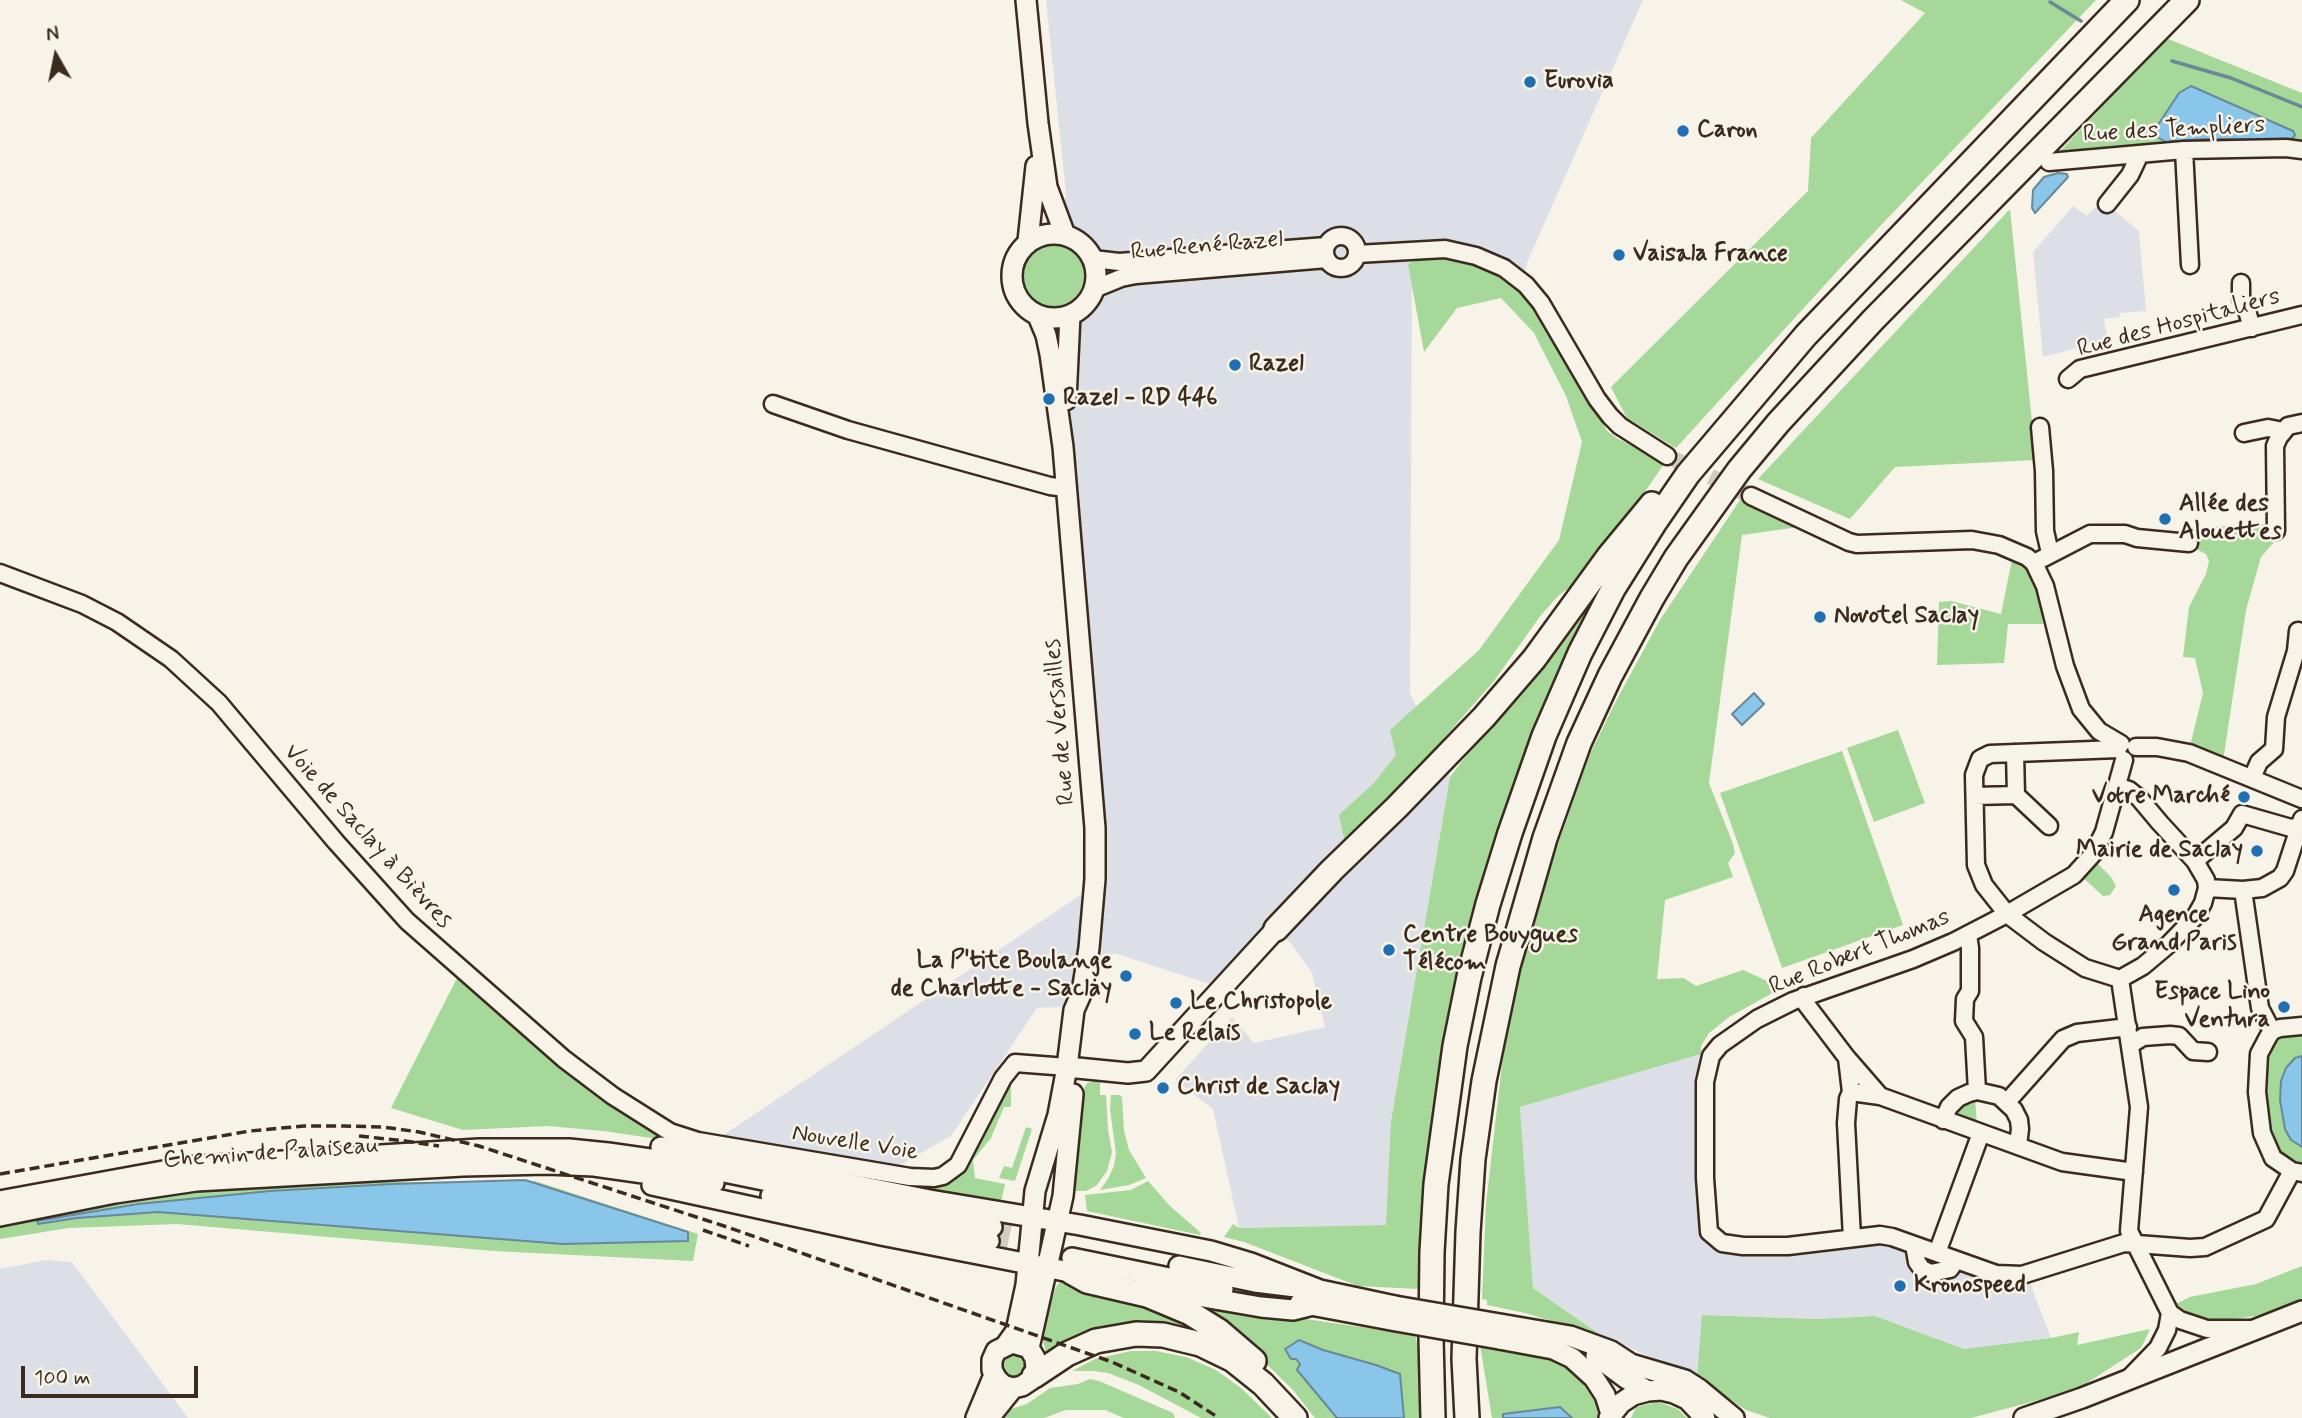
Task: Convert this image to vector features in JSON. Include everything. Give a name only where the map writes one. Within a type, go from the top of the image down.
[{"type":"highway","points":[[1433,1418],[1431,1313],[1436,1184],[1455,1046],[1488,904],[1527,780],[1580,653],[1613,590],[1655,522],[1700,460],[1805,335],[2127,0]]},
{"type":"highway","points":[[1467,1418],[1465,1297],[1472,1159],[1484,1081],[1508,966],[1559,793],[1597,703],[1628,641],[1676,558],[1739,470],[1794,405],[1901,291],[2187,0]]},
{"type":"highway","points":[[1274,931],[1484,718],[1534,659],[1609,556],[1677,473],[1700,460]]},
{"type":"highway","points":[[1073,1258],[1087,1281],[1147,1295],[1206,1322],[1248,1355],[1306,1418]]},
{"type":"highway","points":[[1465,1297],[1471,1302],[1483,1418]]},
{"type":"highway","points":[[1034,1376],[1067,1354],[1096,1341],[1136,1334],[1163,1335],[1200,1344],[1233,1360],[1263,1384],[1295,1418]]},
{"type":"main road","points":[[1026,0],[1047,187],[1065,234]]},
{"type":"main road","points":[[1028,241],[1034,197],[1038,123]]},
{"type":"main road","points":[[1065,234],[1081,243],[1093,259],[1096,279],[1094,289],[1081,309],[1070,315],[1059,318],[1038,316],[1020,302],[1011,281],[1014,259],[1028,241],[1040,236],[1065,234]]},
{"type":"main road","name":"Rue de Versailles","points":[[1063,447],[1070,315]]},
{"type":"main road","name":"Rue de Versailles","points":[[1006,1345],[1016,1331],[1026,1285],[1035,1191],[1073,1068],[1085,1011],[1082,992],[1093,904],[1095,828],[1063,447],[1050,354],[1038,316]]},
{"type":"main road","points":[[1073,1068],[1128,1073],[1146,1071],[1274,931]]},
{"type":"main road","name":"Rue de Versailles","points":[[1028,1348],[1058,1221],[1073,1068]]},
{"type":"main road","points":[[479,1149],[527,1138],[649,1145],[702,1154],[930,1200],[1058,1221],[1211,1251],[1251,1263],[1317,1298]]},
{"type":"main road","points":[[479,1149],[569,1149],[655,1159],[990,1234],[703,1181],[594,1166],[547,1164]]},
{"type":"main road","name":"Chemin de Palaiseau","points":[[0,1201],[185,1167],[479,1149]]},
{"type":"main road","points":[[547,1164],[588,1176],[650,1185],[1027,1264],[1048,1267],[1073,1258],[1255,1282],[1317,1298],[1499,1332],[1553,1349],[1572,1358],[1594,1378],[1605,1395],[1610,1416]]},
{"type":"main road","name":"Chemin de Palaiseau","points":[[0,1216],[155,1186],[196,1181],[547,1164]]},
{"type":"main road","points":[[1073,1258],[1226,1303],[1293,1310],[1317,1298]]},
{"type":"main road","points":[[2024,1418],[2082,1398],[2302,1311]]},
{"type":"main road","points":[[1499,1332],[1534,1331],[1570,1336],[1611,1351],[1631,1364],[1685,1380],[1734,1418]]},
{"type":"main road","points":[[1534,1331],[1587,1350],[1648,1391]]},
{"type":"main road","points":[[1018,1343],[1028,1348],[1037,1364],[1034,1376],[1027,1384],[1013,1388],[1003,1385],[994,1375],[994,1355],[1006,1345],[1018,1343]]},
{"type":"main road","points":[[976,1418],[994,1375]]},
{"type":"main road","points":[[989,1418],[1013,1388]]},
{"type":"main road","points":[[1610,1416],[1621,1403],[1633,1395],[1661,1390],[1687,1399],[1705,1418]]},
{"type":"street","name":"Rue des Templiers","points":[[2049,162],[2184,150],[2302,150]]},
{"type":"street","points":[[2184,150],[2190,265]]},
{"type":"street","points":[[2107,204],[2130,175],[2140,154]]},
{"type":"street","name":"Rue René Razel","points":[[1336,237],[1346,237],[1355,243],[1357,254],[1355,261],[1345,268],[1333,266],[1327,252],[1336,237]]},
{"type":"street","name":"Rue René Razel","points":[[1357,254],[1446,249],[1476,256],[1504,268],[1526,285],[1541,303],[1597,399],[1610,416],[1620,426],[1667,456]]},
{"type":"street","name":"Rue René Razel","points":[[1093,259],[1119,262],[1327,252]]},
{"type":"street","name":"Rue René Razel","points":[[1094,289],[1136,275],[1327,252]]},
{"type":"street","points":[[2241,283],[2241,299],[2252,328]]},
{"type":"street","name":"Rue des Hospitaliers","points":[[2068,379],[2080,369],[2302,315]]},
{"type":"street","points":[[773,404],[848,430],[990,470],[1066,488]]},
{"type":"street","points":[[2276,531],[2275,446],[2288,426],[2302,423]]},
{"type":"street","points":[[2040,427],[2045,531],[2050,553]]},
{"type":"street","points":[[2244,433],[2268,428],[2283,431]]},
{"type":"street","points":[[1751,496],[1849,542],[1869,544],[1972,540],[2028,557],[2034,563],[2045,586],[2065,666],[2081,709],[2099,731],[2125,750]]},
{"type":"street","points":[[2034,563],[2081,537],[2097,533],[2189,543]]},
{"type":"street","name":"Voie de Saclay à Bièvres","points":[[0,573],[105,616],[147,640],[171,659],[219,703],[336,842],[417,930],[527,1028],[603,1088],[670,1132],[698,1141]]},
{"type":"street","points":[[2252,778],[2259,762],[2274,749],[2276,717],[2296,651],[2298,631]]},
{"type":"street","points":[[2117,786],[2129,790],[2139,798],[2195,860],[2206,880],[2207,888],[2195,917],[2177,936],[2154,958],[2120,979],[2085,968],[2044,942],[2007,914],[1984,885],[1978,873],[1975,796],[1975,768],[1980,760],[1990,754],[2157,747],[2189,753],[2302,799]]},
{"type":"street","name":"Rue Robert Thomas","points":[[1852,1238],[1787,1246],[1731,1245],[1722,1243],[1709,1231],[1705,1178],[1705,1082],[1711,1056],[1732,1035],[1757,1019],[1804,996],[1913,959],[1968,935],[2074,875],[2093,854],[2109,819],[2125,750]]},
{"type":"street","points":[[2015,753],[2016,795]]},
{"type":"street","points":[[1975,796],[2016,795],[2049,826]]},
{"type":"street","points":[[2195,860],[2234,828],[2242,814],[2291,828],[2300,822]]},
{"type":"street","points":[[2207,888],[2262,888],[2280,878],[2285,872],[2300,822]]},
{"type":"street","points":[[2243,890],[2260,1008],[2272,1031]]},
{"type":"street","points":[[1968,935],[1970,991],[1965,999],[1964,1021],[1974,1037],[1977,1091]]},
{"type":"street","points":[[2120,979],[2139,1107],[2129,1231],[2170,1312],[2180,1321],[2207,1329],[2255,1329]]},
{"type":"street","points":[[1804,996],[1806,1004],[1847,1058],[1880,1096]]},
{"type":"street","points":[[1847,1058],[1851,1092],[1846,1123],[1852,1238],[1880,1235],[1996,1274],[2022,1275],[2124,1243],[2197,1249],[2261,1223],[2269,1216],[2297,1172],[2273,1158],[2262,1133],[2257,1092],[2258,1064],[2262,1045],[2272,1031],[2302,1026]]},
{"type":"street","points":[[2007,1102],[2063,1039],[2077,1033],[2127,1027]]},
{"type":"street","points":[[2130,1045],[2143,1037],[2170,1035],[2179,1036],[2193,1051],[2208,1052]]},
{"type":"street","name":"Nouvelle Voie","points":[[698,1141],[910,1177],[934,1178],[943,1176],[958,1165],[1003,1078],[1016,1063],[1073,1068]]},
{"type":"street","points":[[1943,1120],[1949,1107],[1958,1098],[1977,1091],[1999,1096],[2007,1102],[2019,1120],[2021,1129],[2018,1145]]},
{"type":"street","points":[[1851,1092],[1880,1096],[2073,1164],[2134,1172]]},
{"type":"street","points":[[1937,1253],[1981,1133]]},
{"type":"street","points":[[1914,1245],[1917,1262],[1922,1269],[1931,1273],[1950,1269],[1956,1260]]},
{"type":"street","points":[[2127,1379],[2158,1348],[2167,1330],[2170,1312]]},
{"type":"shaded area","points":[[1046,0],[1643,0],[1526,265],[1521,293],[1412,284],[1410,693],[1450,777],[1391,1121],[1394,1140],[1386,1225],[1239,1228],[1213,1109],[1175,1080],[1232,1017],[1254,1043],[1325,1027],[1312,973],[1291,943],[1284,938],[1234,992],[1114,953],[1065,1007],[1037,1008],[951,1136],[900,1165],[722,1136],[1082,894],[1083,833],[1070,648],[1054,273],[1066,194]]},
{"type":"shaded area","points":[[2102,200],[2139,231],[2146,311],[2120,313],[2120,317],[2104,319],[2108,340],[2043,357],[2033,252],[2073,206],[2087,216]]},
{"type":"shaded area","points":[[1701,1054],[1699,1226],[1712,1244],[1890,1242],[2002,1283],[2029,1280],[2051,1338],[1964,1349],[1875,1316],[1816,1319],[1703,1315],[1697,1377],[1602,1336],[1533,1288],[1520,1107]]},
{"type":"shaded area","points":[[46,1260],[72,1262],[188,1418],[0,1418],[0,1269]]},
{"type":"green space","points":[[1901,0],[2096,0],[1843,265],[1676,448],[1627,418],[1611,387],[1808,191],[1811,138],[1925,13]]},
{"type":"green space","points":[[2166,38],[2302,93],[2302,142],[2052,160]]},
{"type":"green space","points":[[2010,209],[2036,460],[1895,467],[1850,519],[1758,479]]},
{"type":"green space","points":[[1047,244],[1059,244],[1075,253],[1082,263],[1082,287],[1075,297],[1059,306],[1047,306],[1036,301],[1027,292],[1022,281],[1022,269],[1027,258],[1036,249]]},
{"type":"green space","points":[[1421,258],[1459,260],[1499,275],[1528,299],[1552,332],[1607,431],[1618,439],[1666,461],[1619,530],[1570,587],[1541,615],[1494,681],[1425,760],[1345,843],[1339,815],[1374,783],[1396,755],[1390,730],[1479,650],[1559,540],[1582,442],[1566,396],[1534,333],[1501,298],[1457,308],[1424,352],[1408,264]]},
{"type":"green space","points":[[1742,497],[1806,526],[1742,535],[1709,783],[1733,844],[1735,853],[1728,863],[1733,877],[1665,900],[1657,979],[1684,978],[1696,986],[1743,970],[1774,984],[1778,990],[1729,1017],[1709,1033],[1701,1046],[1701,1054],[1520,1107],[1533,1288],[1602,1336],[1525,1313],[1487,1305],[1487,1300],[1482,1299],[1486,1204],[1503,1056],[1515,989],[1540,895],[1590,754],[1660,620]]},
{"type":"green space","points":[[2268,524],[2275,541],[2261,557],[2246,610],[2223,761],[2190,746],[2203,693],[2195,658],[2183,657],[2189,607],[2206,574],[2209,561],[2206,554],[2192,547],[2196,539],[2210,527]]},
{"type":"green space","points":[[2012,560],[2027,567],[2039,589],[2043,624],[2008,624],[2004,663],[1937,665],[1939,602],[1951,601],[2001,614]]},
{"type":"green space","points":[[1608,576],[1563,659],[1519,771],[1492,854],[1440,1077],[1425,1183],[1419,1289],[1358,1286],[1244,1242],[1224,1237],[1233,1224],[1239,1228],[1386,1225],[1391,1121],[1450,777],[1549,646]]},
{"type":"green space","points":[[1898,730],[1925,803],[1874,822],[1847,748]]},
{"type":"green space","points":[[1842,751],[1903,925],[1782,968],[1720,793]]},
{"type":"green space","points":[[2094,860],[2116,886],[2110,895],[2103,896],[2080,875]]},
{"type":"green space","points":[[458,976],[672,1141],[548,1126],[463,1130],[391,1108]]},
{"type":"green space","points":[[2302,1033],[2302,1056],[2295,1058],[2291,1140],[2302,1147],[2302,1164],[2280,1152],[2275,1146],[2264,1094],[2269,1047],[2280,1037]]},
{"type":"green space","points":[[1011,1079],[1011,1107],[1004,1107],[991,1138],[973,1160],[975,1178],[1005,1184],[1000,1207],[862,1181],[862,1173],[944,1182]]},
{"type":"green space","points":[[1100,1080],[1100,1095],[1106,1095],[1112,1152],[1107,1171],[1097,1185],[1086,1191],[1070,1191],[1080,1095],[1087,1083]]},
{"type":"green space","points":[[1111,1095],[1122,1097],[1124,1131],[1129,1150],[1146,1178],[1129,1185],[1100,1190],[1114,1166],[1116,1153],[1110,1109]]},
{"type":"green space","points":[[1975,1097],[1977,1126],[1948,1117],[1956,1105]]},
{"type":"green space","points":[[1026,1127],[1032,1129],[1015,1181],[999,1178],[1004,1166],[1012,1168]]},
{"type":"green space","points":[[328,1180],[535,1181],[698,1234],[693,1261],[494,1251],[177,1224],[69,1228],[0,1239],[0,1224],[64,1211],[206,1188]]},
{"type":"green space","points":[[1148,1181],[1170,1206],[1201,1233],[1200,1235],[1087,1211],[1085,1195],[1131,1190]]},
{"type":"green space","points":[[2302,1266],[2302,1304],[2262,1315],[2220,1321],[2187,1316],[2174,1305],[2190,1297],[2256,1284]]},
{"type":"green space","points":[[1065,1280],[1075,1281],[1191,1322],[1230,1350],[1190,1335],[1048,1360],[1041,1333],[1055,1289]]},
{"type":"green space","points":[[1183,1301],[1415,1335],[1419,1352],[1420,1418],[1315,1418],[1293,1390],[1235,1333]]},
{"type":"green space","points":[[1702,1315],[1816,1319],[1875,1316],[1964,1349],[2079,1332],[2077,1345],[2150,1329],[2141,1348],[2076,1390],[1971,1418],[1770,1418],[1746,1410],[1697,1377]]},
{"type":"green space","points":[[1480,1345],[1547,1354],[1570,1364],[1592,1386],[1601,1410],[1599,1418],[1492,1418]]},
{"type":"green space","points":[[1018,1350],[1028,1358],[1026,1373],[1013,1380],[1005,1377],[1000,1367],[1003,1356]]},
{"type":"green space","points":[[1131,1351],[1156,1351],[1186,1357],[1216,1370],[1241,1388],[1272,1418],[1201,1418],[1139,1385],[1108,1373],[1072,1371],[1095,1359]]},
{"type":"green space","points":[[1090,1379],[1173,1413],[1175,1418],[1124,1418],[1105,1410],[1066,1410],[1044,1418],[997,1418],[1002,1412],[1027,1404],[1050,1388],[1078,1384]]},
{"type":"green space","points":[[1658,1402],[1678,1409],[1687,1418],[1631,1418],[1636,1407]]},
{"type":"water","points":[[2191,86],[2293,131],[2295,135],[2287,140],[2204,139],[2166,142],[2157,137],[2156,128],[2179,93]]},
{"type":"water","points":[[2058,173],[2067,174],[2068,177],[2035,213],[2032,208],[2033,190],[2044,177]]},
{"type":"water","points":[[1754,693],[1764,704],[1742,725],[1732,714]]},
{"type":"water","points":[[2302,1056],[2302,1147],[2291,1140],[2285,1129],[2280,1100],[2281,1081],[2286,1068],[2295,1058]]},
{"type":"water","points":[[525,1180],[688,1232],[688,1241],[563,1244],[158,1212],[38,1224],[37,1221],[138,1204],[270,1191]]},
{"type":"water","points":[[1299,1340],[1400,1374],[1404,1418],[1337,1418],[1297,1370],[1300,1364],[1296,1359],[1291,1359],[1285,1349]]},
{"type":"water","points":[[1560,1407],[1572,1418],[1503,1418],[1503,1414]]},
{"type":"waterway","points":[[2050,2],[2081,21]]},
{"type":"waterway","points":[[2172,61],[2231,78],[2302,107]]},
{"type":"tunnel","points":[[1667,456],[1751,496]]},
{"type":"tunnel","points":[[992,1227],[1046,1239]]},
{"type":"tunnel","points":[[989,1241],[1072,1258]]},
{"type":"railway","points":[[0,1174],[250,1131],[304,1126],[344,1126],[383,1127],[419,1132],[479,1146],[730,1228],[1112,1362],[1179,1392],[1219,1418]]},
{"type":"railway","points":[[359,1136],[439,1146]]},
{"type":"railway","points":[[703,1230],[749,1246]]},
{"type":"place","name":"Eurovia","points":[[1530,82]]},
{"type":"place","name":"Caron","points":[[1683,131]]},
{"type":"place","name":"Vaisala France","points":[[1619,255]]},
{"type":"place","name":"Razel","points":[[1235,365]]},
{"type":"place","name":"Razel - RD 446","points":[[1049,399]]},
{"type":"place","name":"Allée des Alouettes","points":[[2165,519]]},
{"type":"place","name":"Novotel Saclay","points":[[1820,617]]},
{"type":"place","name":"Votre Marché","points":[[2244,797]]},
{"type":"place","name":"Mairie de Saclay","points":[[2257,851]]},
{"type":"place","name":"Agence Grand Paris","points":[[2174,890]]},
{"type":"place","name":"Centre Bouygues Télécom","points":[[1389,950]]},
{"type":"place","name":"La P'tite Boulange de Charlotte - Saclay","points":[[1126,976]]},
{"type":"place","name":"Le Christopole","points":[[1176,1003]]},
{"type":"place","name":"Espace Lino Ventura","points":[[2284,1007]]},
{"type":"place","name":"Le Relais","points":[[1135,1034]]},
{"type":"place","name":"Christ de Saclay","points":[[1163,1088]]},
{"type":"place","name":"Kronospeed","points":[[1900,1286]]}]
